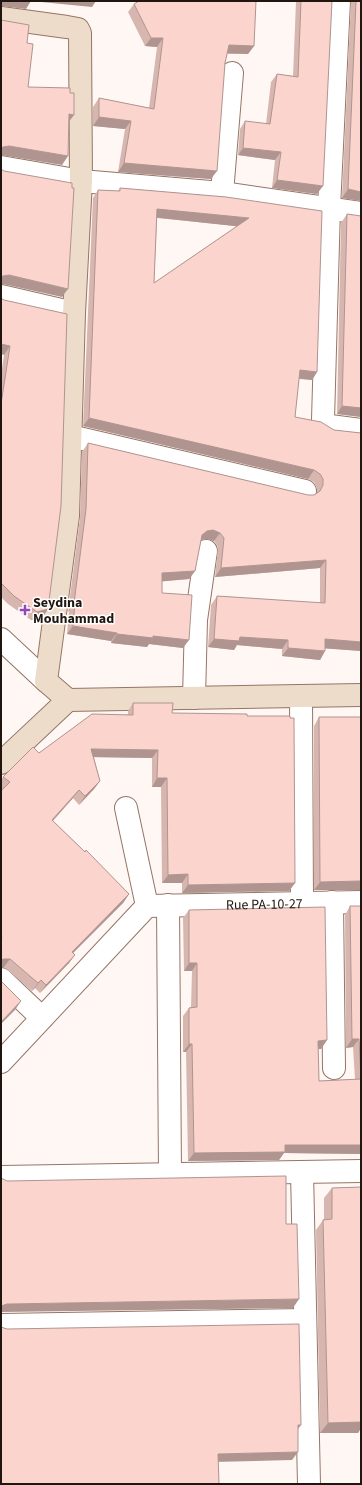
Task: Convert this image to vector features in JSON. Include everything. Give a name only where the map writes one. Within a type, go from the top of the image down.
[{"type":"street","points":[[339,1],[329,208],[323,420],[330,426],[361,430]]},
{"type":"street","points":[[1,18],[78,29],[80,33],[81,181],[74,313],[68,516],[46,681]]},
{"type":"street","points":[[222,193],[232,72]]},
{"type":"street","points":[[1,168],[81,181],[222,193],[361,213]]},
{"type":"street","points":[[1,296],[74,313]]},
{"type":"street","points":[[70,436],[305,492]]},
{"type":"street","points":[[194,698],[196,620],[206,551]]},
{"type":"street","points":[[1,639],[68,700],[361,695]]},
{"type":"street","points":[[301,696],[302,903]]},
{"type":"street","points":[[1,763],[68,700]]},
{"type":"street","points":[[126,808],[158,906],[170,1174]]},
{"type":"street","points":[[332,902],[334,1068]]},
{"type":"street","name":"Rue PA-10-27","points":[[158,906],[361,902]]},
{"type":"street","points":[[1,1062],[42,1018],[158,906]]},
{"type":"street","points":[[1,979],[42,1018]]},
{"type":"street","points":[[1,1177],[361,1171]]},
{"type":"street","points":[[302,1172],[309,1484]]},
{"type":"street","points":[[1,1325],[305,1320]]},
{"type":"building","points":[[139,1],[256,1],[254,46],[229,45],[225,63],[217,171],[124,163],[131,121],[99,117],[99,98],[154,109],[163,38],[151,38],[134,4]]},
{"type":"building","points":[[301,1],[332,1],[323,186],[277,180],[281,152],[243,148],[245,121],[270,124],[277,74],[298,77]]},
{"type":"building","points":[[356,1],[361,1],[361,192],[348,189]]},
{"type":"building","points":[[1,20],[29,25],[27,43],[33,44],[28,87],[70,88],[70,93],[74,93],[74,115],[69,114],[68,156],[9,146],[1,148]]},
{"type":"building","points":[[1,169],[4,171],[72,183],[72,188],[74,188],[68,289],[9,275],[1,277]]},
{"type":"building","points":[[120,188],[226,197],[322,211],[317,372],[300,370],[295,417],[321,422],[334,430],[361,433],[361,642],[325,639],[325,651],[288,648],[288,640],[240,637],[239,641],[214,639],[217,596],[325,603],[326,560],[221,568],[224,538],[220,533],[213,530],[207,531],[202,535],[195,571],[162,573],[162,593],[192,595],[189,640],[117,634],[73,626],[74,603],[86,509],[88,443],[308,495],[314,495],[320,491],[323,485],[323,479],[320,474],[314,470],[89,418],[98,190],[120,191]],"holes":[[[157,209],[249,218],[154,283]]]},
{"type":"building","points":[[347,214],[361,216],[361,408],[342,406]]},
{"type":"building","points":[[1,298],[4,300],[67,314],[61,506],[48,609],[37,612],[14,596],[1,583],[1,404],[10,346],[1,344]]},
{"type":"building","points":[[133,703],[173,703],[172,713],[247,714],[247,716],[290,716],[290,718],[294,718],[295,883],[188,885],[188,874],[168,875],[167,778],[157,778],[158,750],[91,749],[100,781],[85,796],[79,790],[52,820],[85,852],[86,850],[129,894],[72,952],[75,955],[46,985],[41,980],[38,983],[10,959],[1,960],[1,791],[10,782],[3,777],[33,747],[39,753],[92,714],[133,715]]},
{"type":"building","points":[[319,717],[361,717],[361,881],[320,882]]},
{"type":"building","points":[[350,906],[361,906],[361,1079],[359,1039],[352,1039]]},
{"type":"building","points":[[325,907],[327,1040],[318,1041],[319,1081],[361,1079],[361,1145],[285,1145],[285,1152],[194,1153],[192,1044],[189,1044],[189,1008],[197,1007],[197,963],[189,963],[189,910]]},
{"type":"building","points":[[1,981],[21,1001],[1,1022]]},
{"type":"building","points":[[286,1176],[286,1224],[297,1224],[299,1299],[7,1304],[1,1306],[1,1178],[7,1181]]},
{"type":"building","points":[[361,1187],[361,1422],[328,1423],[323,1220],[332,1219],[332,1188]]},
{"type":"building","points":[[299,1324],[301,1425],[298,1425],[298,1452],[218,1454],[219,1484],[1,1484],[1,1327],[7,1329]]},
{"type":"place","name":"Seydina Mouhammad","points":[[25,610]]}]
